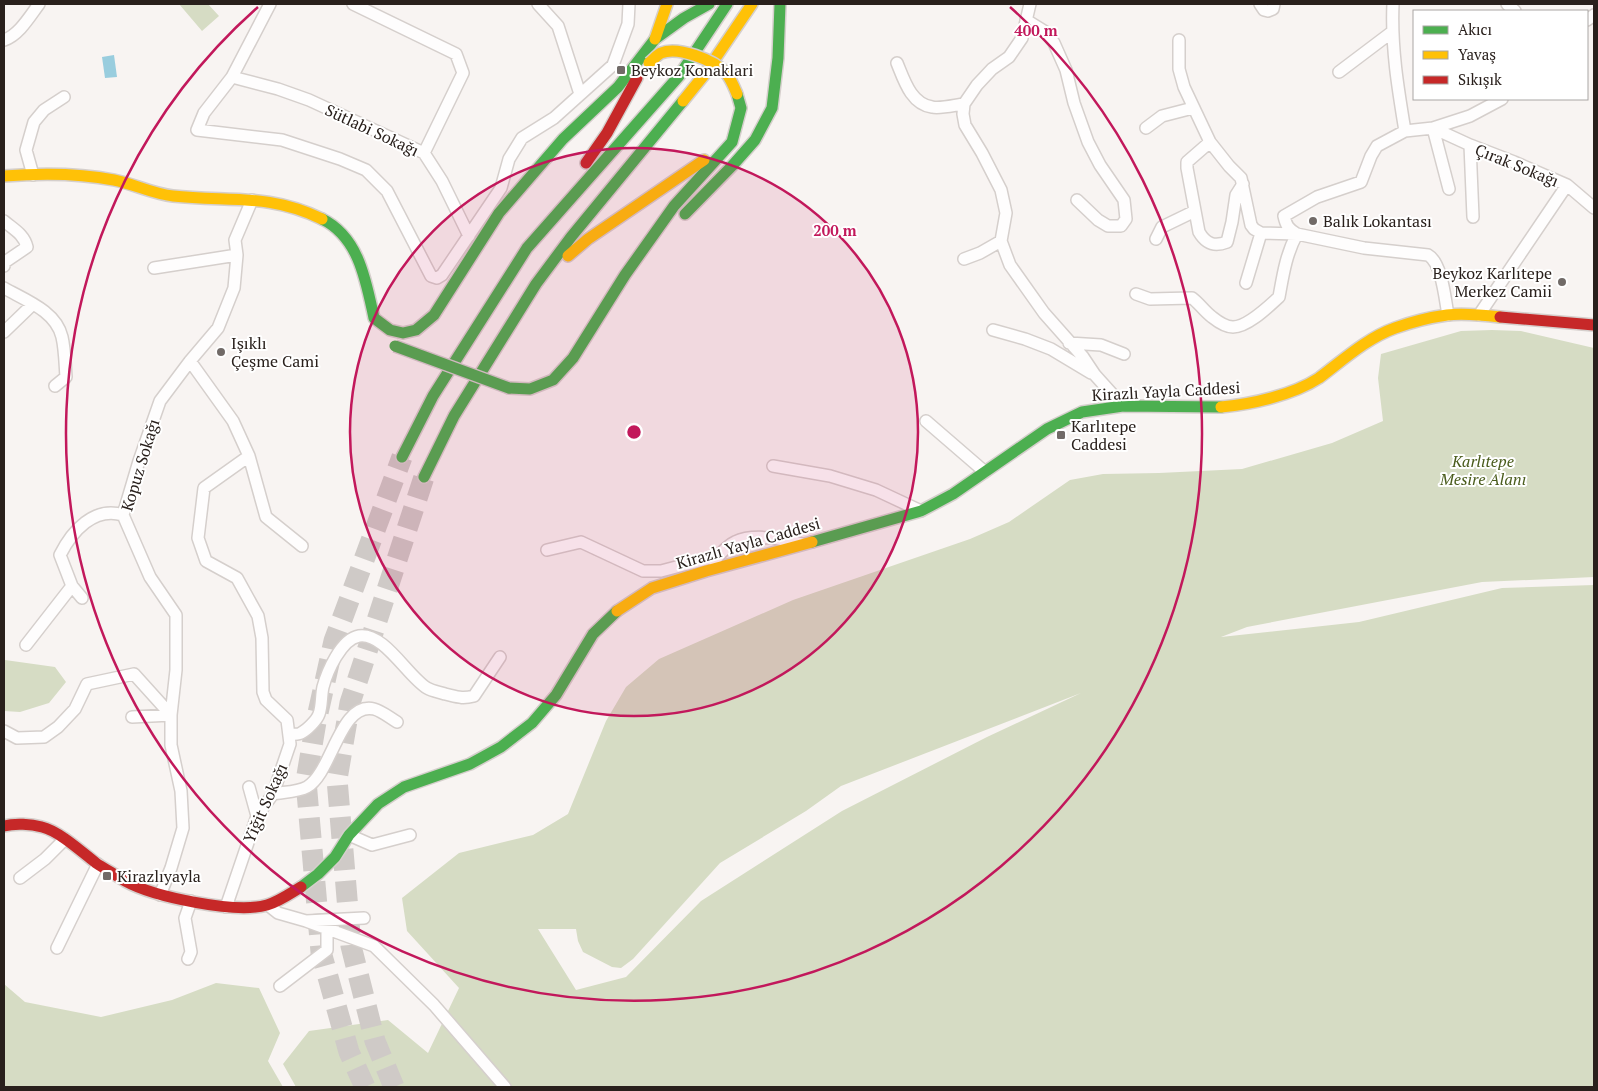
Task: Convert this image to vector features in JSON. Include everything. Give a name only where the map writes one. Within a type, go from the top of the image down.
[{"type":"main road","points":[[655,39],[667,4]]},
{"type":"main road","points":[[374,318],[390,330],[403,333],[416,330],[434,315],[499,213],[563,139],[618,87],[655,39],[684,18],[709,4]]},
{"type":"main road","points":[[527,248],[679,76],[728,4]]},
{"type":"main road","points":[[424,477],[454,416],[536,284],[571,237],[704,75],[752,4]]},
{"type":"main road","points":[[625,275],[732,166],[754,140],[772,108],[778,58],[780,4]]},
{"type":"main road","points":[[4,176],[69,174],[114,180],[170,195],[252,200],[289,205],[310,212],[336,226],[348,239],[362,265],[374,318],[373,328],[379,339],[509,388],[530,389],[553,380],[573,358],[625,275],[674,206],[732,142],[741,108],[733,84],[725,72],[704,58],[675,51],[661,53],[520,189]]},
{"type":"main road","points":[[402,458],[433,396],[527,248],[607,133],[637,78]]},
{"type":"main road","points":[[536,284],[588,238],[732,142]]},
{"type":"main road","points":[[4,167],[33,175]]},
{"type":"main road","points":[[4,186],[33,175]]},
{"type":"main road","name":"Kirazlı Yayla Caddesi","points":[[4,826],[12,824],[43,827],[65,839],[98,864],[127,882],[160,895],[226,907],[248,908],[268,905],[293,892],[318,874],[335,857],[349,835],[378,804],[404,787],[470,764],[500,747],[532,723],[556,695],[594,634],[620,608],[652,588],[921,510],[953,494],[1047,429],[1082,412],[1123,406],[1239,405],[1270,399],[1317,379],[1347,356],[1395,328],[1448,315],[1479,315],[1594,325]]},
{"type":"street","points":[[4,40],[24,25],[39,4]]},
{"type":"street","points":[[270,4],[232,77],[204,113],[197,130],[282,140],[340,159],[366,170],[386,191],[431,276],[437,278],[442,276],[501,188],[509,159],[522,138],[554,118],[613,64],[628,24],[630,4]]},
{"type":"street","points":[[354,4],[456,54],[463,73],[424,153]]},
{"type":"street","points":[[538,4],[558,26],[580,94]]},
{"type":"street","points":[[1030,4],[1022,38],[1009,57],[992,69],[964,104],[965,124],[1001,190],[1006,213],[1001,241],[1010,266],[1044,313],[1123,406]]},
{"type":"street","points":[[1260,4],[1264,10],[1268,11],[1273,9],[1274,4]]},
{"type":"street","points":[[1392,4],[1392,32],[1405,131]]},
{"type":"street","points":[[1026,20],[1046,33],[1054,43],[1066,70],[1074,102],[1088,142],[1100,165],[1124,200],[1126,218],[1121,226],[1108,226],[1098,220],[1077,200]]},
{"type":"street","points":[[1339,72],[1392,32]]},
{"type":"street","points":[[1178,40],[1179,69],[1194,108],[1210,142],[1241,178],[1251,225],[1254,229],[1261,233],[1296,234],[1364,248],[1428,255],[1433,258],[1437,266],[1448,315]]},
{"type":"street","points":[[897,63],[909,91],[919,101],[932,108],[964,104]]},
{"type":"street","name":"Sütlabi Sokağı","points":[[232,77],[278,89],[309,100],[424,153],[442,181],[469,236]]},
{"type":"street","points":[[33,175],[26,150],[34,122],[44,110],[64,97]]},
{"type":"street","points":[[1296,234],[1289,229],[1284,216],[1317,197],[1361,182],[1377,146],[1405,131],[1434,128],[1470,116],[1500,100]]},
{"type":"street","points":[[1146,128],[1162,116],[1194,108]]},
{"type":"street","points":[[1434,128],[1449,189]]},
{"type":"street","name":"Çırak Sokağı","points":[[1434,128],[1567,185],[1479,315]]},
{"type":"street","points":[[1210,142],[1188,162],[1187,168],[1199,232],[1209,243],[1219,245],[1227,242],[1236,195],[1243,184]]},
{"type":"street","points":[[1470,145],[1473,217]]},
{"type":"street","points":[[1567,185],[1594,208]]},
{"type":"street","name":"Kopuz Sokağı","points":[[160,895],[171,868],[183,828],[181,791],[171,745],[171,715],[176,670],[176,615],[150,576],[123,516],[139,461],[160,401],[218,328],[234,288],[237,255],[235,240],[252,200]]},
{"type":"street","points":[[1156,239],[1162,227],[1195,211]]},
{"type":"street","points":[[4,221],[22,236],[26,241],[27,247],[4,264]]},
{"type":"street","points":[[1246,283],[1261,233]]},
{"type":"street","points":[[1136,294],[1150,299],[1192,298],[1210,316],[1222,323],[1232,327],[1240,326],[1259,314],[1279,297],[1284,266],[1296,234]]},
{"type":"street","points":[[964,259],[980,254],[1001,241]]},
{"type":"street","points":[[154,268],[237,255]]},
{"type":"street","points":[[4,288],[50,316],[59,327],[63,339],[66,377],[55,386]]},
{"type":"street","points":[[4,332],[33,304]]},
{"type":"street","points":[[992,330],[1025,339],[1051,349],[1095,375]]},
{"type":"street","points":[[1069,343],[1101,345],[1124,354]]},
{"type":"street","points":[[190,361],[233,421],[250,456],[266,517],[302,546]]},
{"type":"street","points":[[926,421],[985,472]]},
{"type":"street","points":[[250,456],[204,488],[198,538],[206,561],[237,578],[258,616],[262,638],[263,692],[266,700],[287,720],[290,734],[300,734],[319,715],[324,685],[335,659],[345,643],[356,637],[362,636],[376,641],[389,650],[427,688],[462,699],[474,696],[500,657]]},
{"type":"street","points":[[772,466],[830,476],[858,484],[921,510]]},
{"type":"street","points":[[82,598],[72,586],[60,554],[67,540],[96,514],[114,513],[123,516]]},
{"type":"street","points":[[706,571],[718,556],[735,542],[766,537],[780,538],[804,544]]},
{"type":"street","points":[[547,550],[581,542],[643,571],[661,571],[718,556]]},
{"type":"street","points":[[26,646],[72,586]]},
{"type":"street","points":[[4,731],[17,738],[44,737],[58,727],[75,709],[87,684],[134,674],[171,715]]},
{"type":"street","points":[[273,794],[309,786],[321,772],[351,716],[363,708],[375,709],[397,722]]},
{"type":"street","points":[[132,717],[171,715]]},
{"type":"street","name":"Yiğit Sokağı","points":[[226,907],[257,816],[273,794],[290,744],[290,734]]},
{"type":"street","points":[[249,787],[257,816]]},
{"type":"street","points":[[349,835],[372,845],[410,835]]},
{"type":"street","points":[[20,878],[45,859],[65,839]]},
{"type":"street","points":[[57,948],[98,864]]},
{"type":"street","points":[[188,959],[191,952],[185,918],[192,901]]},
{"type":"street","points":[[268,905],[278,913],[306,921],[374,946],[434,1005],[505,1087]]},
{"type":"street","points":[[306,921],[364,918]]},
{"type":"street","points":[[280,986],[326,950],[327,930]]},
{"type":"green space","points":[[179,4],[208,4],[219,16],[202,31]]},
{"type":"green space","name":"Karlıtepe Mesire Alanı","points":[[1461,331],[1521,331],[1594,348],[1594,577],[1482,582],[1247,627],[1221,637],[1359,622],[1502,588],[1594,585],[1594,1087],[296,1087],[283,1064],[309,1031],[388,1020],[428,1053],[459,988],[407,931],[402,898],[459,853],[533,835],[568,814],[606,721],[626,687],[659,659],[793,600],[970,539],[1009,522],[1070,480],[1103,474],[1242,469],[1332,443],[1383,421],[1378,378],[1381,354]],"holes":[[[1081,693],[987,737],[842,811],[701,901],[626,977],[576,990],[538,929],[576,929],[578,941],[583,952],[612,967],[621,968],[633,959],[720,863],[806,811],[841,786]]]},
{"type":"green space","points":[[4,659],[55,667],[66,682],[49,703],[20,712],[4,711]]},
{"type":"green space","points":[[216,983],[259,988],[280,1033],[268,1061],[283,1087],[4,1087],[4,984],[25,1002],[101,1017],[172,1000]]},
{"type":"water","points":[[114,55],[117,77],[105,78],[102,57]]},
{"type":"tunnel","points":[[365,1087],[349,1052],[321,952],[306,781],[316,722],[334,641],[402,457]]},
{"type":"tunnel","points":[[394,1087],[375,1041],[351,946],[337,779],[350,703],[424,477]]},
{"type":"traffic: fast","points":[[374,318],[390,330],[403,333],[416,330],[434,315],[499,213],[563,139],[618,87],[655,39],[684,18],[709,4]]},
{"type":"traffic: fast","points":[[402,457],[433,396],[527,248],[679,76],[727,4]]},
{"type":"traffic: fast","points":[[685,214],[755,140],[772,108],[778,58],[780,4]]},
{"type":"traffic: fast","points":[[509,388],[530,389],[553,380],[573,358],[625,275],[674,206],[732,142],[741,108],[737,94]]},
{"type":"traffic: fast","points":[[424,477],[454,416],[536,284],[571,237],[683,101]]},
{"type":"traffic: fast","points":[[322,219],[335,227],[353,248],[364,275],[374,318]]},
{"type":"traffic: fast","points":[[395,346],[509,388]]},
{"type":"traffic: fast","points":[[812,542],[921,511],[953,494],[1047,429],[1082,412],[1123,406],[1221,407]]},
{"type":"traffic: fast","points":[[301,887],[335,857],[349,835],[378,804],[404,787],[470,764],[501,747],[532,723],[556,695],[593,634],[617,611]]},
{"type":"traffic: slow","points":[[655,39],[667,4]]},
{"type":"traffic: slow","points":[[683,101],[704,75],[752,4]]},
{"type":"traffic: slow","points":[[649,63],[661,53],[668,51],[695,55],[713,63],[726,73],[737,94]]},
{"type":"traffic: slow","points":[[568,256],[588,239],[704,160]]},
{"type":"traffic: slow","points":[[4,176],[32,174],[87,176],[121,182],[173,196],[248,200],[284,205],[322,219]]},
{"type":"traffic: slow","points":[[1221,407],[1259,401],[1285,394],[1309,384],[1375,338],[1401,326],[1447,315],[1467,314],[1500,317]]},
{"type":"traffic: slow","points":[[617,611],[652,588],[812,542]]},
{"type":"traffic: jam","points":[[586,163],[607,133],[637,78]]},
{"type":"traffic: jam","points":[[1500,317],[1594,325]]},
{"type":"traffic: jam","points":[[4,826],[13,824],[49,829],[70,842],[96,863],[125,881],[155,893],[174,898],[216,906],[253,907],[271,904],[301,887]]},
{"type":"place","name":"Beykoz Konaklari","points":[[621,70]]},
{"type":"place","name":"Balık Lokantası","points":[[1313,221]]},
{"type":"place","name":"Beykoz Karlıtepe Merkez Camii","points":[[1562,282]]},
{"type":"place","name":"Işıklı Çeşme Cami","points":[[221,352]]},
{"type":"place","name":"Karlıtepe Caddesi","points":[[1061,435]]},
{"type":"place","name":"Kirazlıyayla","points":[[107,876]]}]
